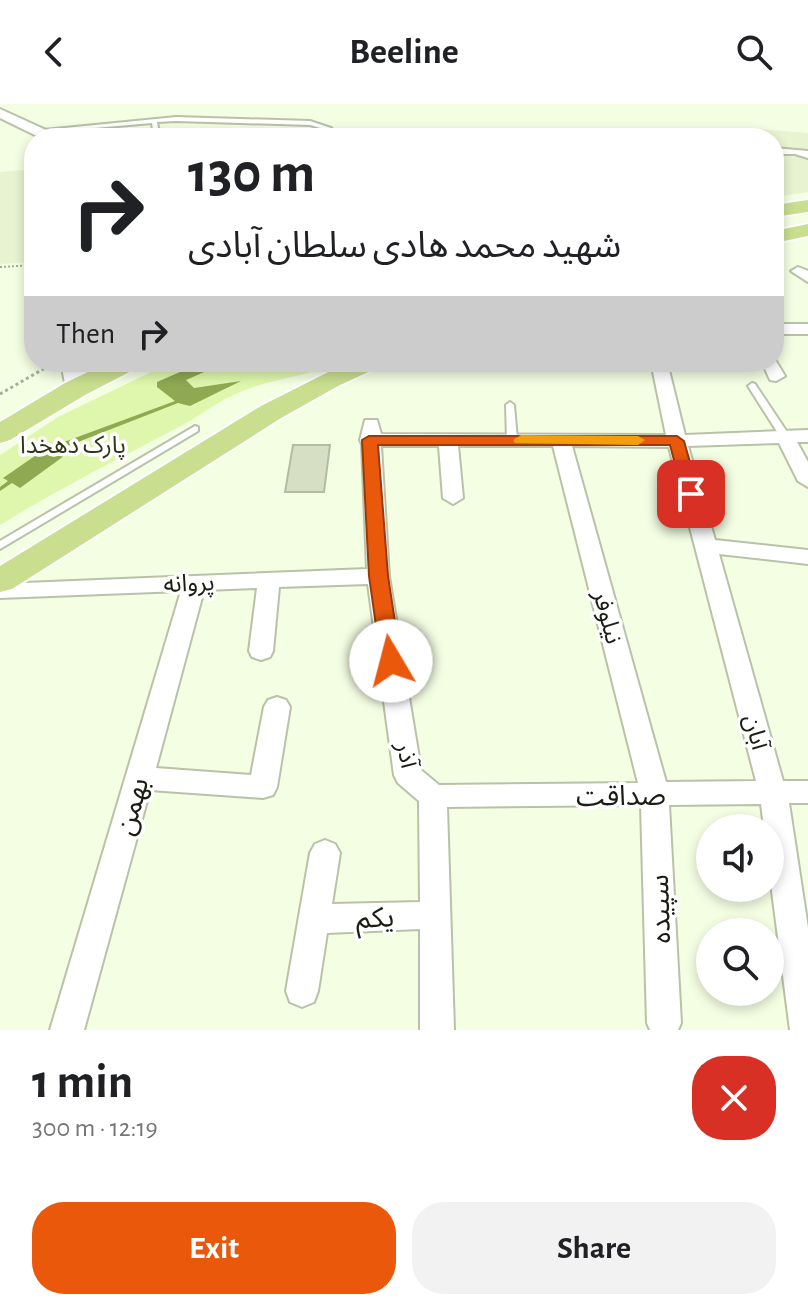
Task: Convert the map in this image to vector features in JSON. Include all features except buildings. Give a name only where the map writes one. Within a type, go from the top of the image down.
[{"type":"main road","points":[[784,213],[808,209]]},
{"type":"main road","points":[[784,222],[808,218]]},
{"type":"main road","points":[[784,232],[808,228]]},
{"type":"main road","points":[[1,591],[271,412],[340,372]]},
{"type":"main road","points":[[182,473],[336,388],[372,372]]},
{"type":"main road","points":[[0,434],[74,376]]},
{"type":"street","points":[[0,113],[31,128]]},
{"type":"street","points":[[784,151],[808,155]]},
{"type":"street","name":"آبان","points":[[661,372],[677,441],[773,793],[807,1030]]},
{"type":"street","name":"آذر","points":[[437,1030],[433,796],[408,775],[378,576],[370,432],[448,440]]},
{"type":"street","points":[[453,498],[448,440],[677,441],[808,436]]},
{"type":"street","points":[[786,438],[808,481]]},
{"type":"street","name":"نیلوفر","points":[[561,440],[655,794]]},
{"type":"street","points":[[706,546],[808,557]]},
{"type":"street","name":"پروانه","points":[[1,591],[378,576]]},
{"type":"street","points":[[261,651],[269,580]]},
{"type":"street","name":"بهمن","points":[[67,1030],[195,583]]},
{"type":"street","points":[[139,778],[263,787],[277,707]]},
{"type":"street","name":"صداقت","points":[[433,796],[808,792]]},
{"type":"street","name":"سپیده","points":[[655,794],[664,1023]]},
{"type":"street","points":[[302,991],[325,853]]},
{"type":"street","name":"یکم","points":[[314,919],[435,915]]},
{"type":"lane","points":[[154,121],[155,128]]},
{"type":"lane","points":[[72,128],[154,121],[310,123],[326,128]]},
{"type":"lane","points":[[752,386],[786,438]]},
{"type":"lane","points":[[510,405],[512,440]]},
{"type":"lane","points":[[0,546],[195,429]]},
{"type":"path","points":[[0,267],[24,266]]},
{"type":"path","points":[[0,394],[38,372]]},
{"type":"shaded area","points":[[784,131],[808,133],[808,192],[784,196]]},
{"type":"shaded area","points":[[24,170],[24,263],[0,264],[0,172]]},
{"type":"shaded area","points":[[180,372],[204,372],[186,380],[194,388],[241,381],[190,406],[178,403],[55,451],[64,456],[20,488],[12,483],[0,491],[0,487],[8,481],[3,478],[45,449],[175,401],[157,387],[157,382]]},
{"type":"green space","name":"پارک دهخدا","points":[[151,372],[311,372],[262,384],[230,397],[0,525],[0,455],[58,417]]},
{"type":"slow traffic","points":[[521,440],[638,440]]},
{"type":"route","points":[[391,661],[378,576],[369,440],[677,441],[691,494]]}]
